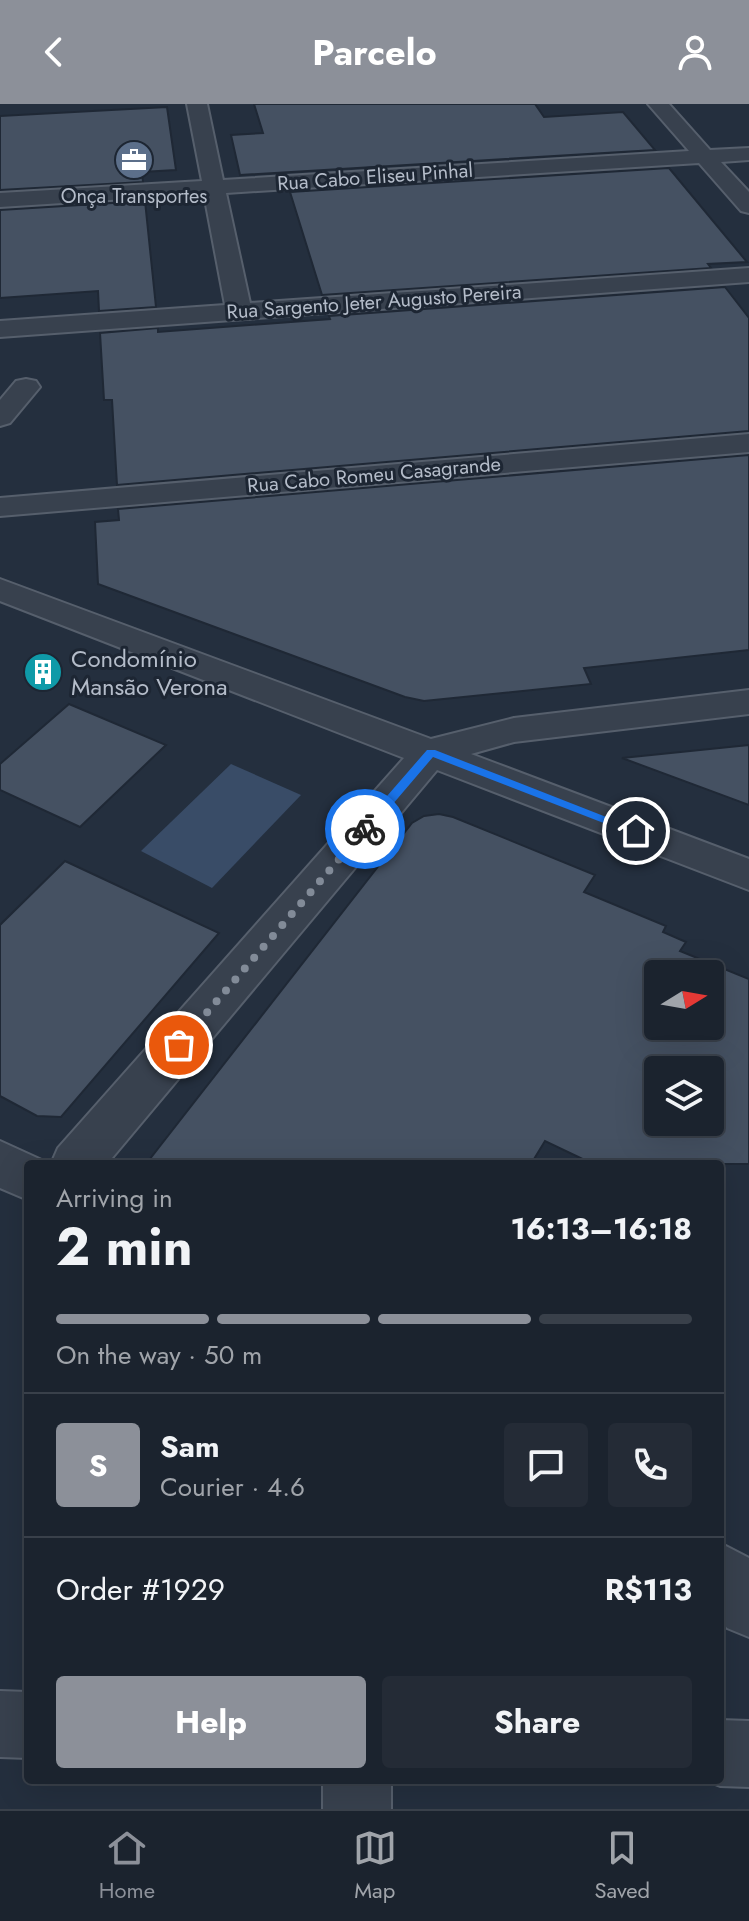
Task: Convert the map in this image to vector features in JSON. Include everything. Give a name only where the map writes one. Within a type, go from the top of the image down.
[{"type":"street","points":[[197,104],[239,311]]},
{"type":"street","points":[[658,104],[749,206]]},
{"type":"street","name":"Rua Cabo Eliseu Pinhal","points":[[0,200],[749,154]]},
{"type":"street","name":"Rua Sargento Jeter Augusto Pereira","points":[[0,329],[749,275]]},
{"type":"street","points":[[0,417],[26,387]]},
{"type":"street","name":"Rua Cabo Romeu Casagrande","points":[[0,507],[749,443]]},
{"type":"street","points":[[0,589],[749,875]]},
{"type":"street","points":[[79,1160],[431,752],[514,730],[749,702]]},
{"type":"street","points":[[0,1163],[24,1176]]},
{"type":"street","points":[[724,1577],[749,1606]]},
{"type":"street","points":[[0,1724],[24,1725]]},
{"type":"street","points":[[724,1753],[749,1754]]},
{"type":"street","points":[[357,1784],[357,1809]]},
{"type":"water","points":[[231,764],[301,795],[212,888],[141,851]]},
{"type":"building","points":[[254,104],[535,104],[544,117],[623,112],[655,150],[240,175],[231,135],[263,133]]},
{"type":"building","points":[[167,107],[176,170],[142,172],[143,182],[0,190],[0,116]]},
{"type":"building","points":[[669,168],[747,262],[708,264],[711,268],[322,295],[290,192]]},
{"type":"building","points":[[145,201],[156,307],[99,311],[98,291],[0,298],[0,210]]},
{"type":"building","points":[[725,287],[749,318],[749,431],[117,485],[112,400],[104,400],[100,333],[158,328],[158,332],[330,319],[329,316]]},
{"type":"building","points":[[749,455],[749,650],[584,668],[591,684],[424,701],[405,697],[98,584],[95,522],[119,520],[118,509]]},
{"type":"building","points":[[69,704],[166,745],[80,827],[0,790],[0,764]]},
{"type":"building","points":[[749,745],[749,805],[622,758]]},
{"type":"building","points":[[439,814],[453,817],[595,875],[584,892],[666,926],[663,932],[686,942],[680,951],[702,960],[644,960],[644,1040],[724,1040],[724,969],[749,979],[749,1164],[724,1164],[724,1160],[585,1160],[545,1141],[533,1160],[149,1160],[412,823],[424,816]]},
{"type":"building","points":[[65,861],[219,933],[61,1117],[37,1116],[0,1096],[0,925]]},
{"type":"way so far","points":[[179,1045],[365,829]]},
{"type":"place","name":"Onça Transportes","points":[[134,160]]},
{"type":"place","name":"Condomínio Mansão Verona","points":[[43,672]]},
{"type":"route","points":[[365,829],[431,752],[636,831]]}]
